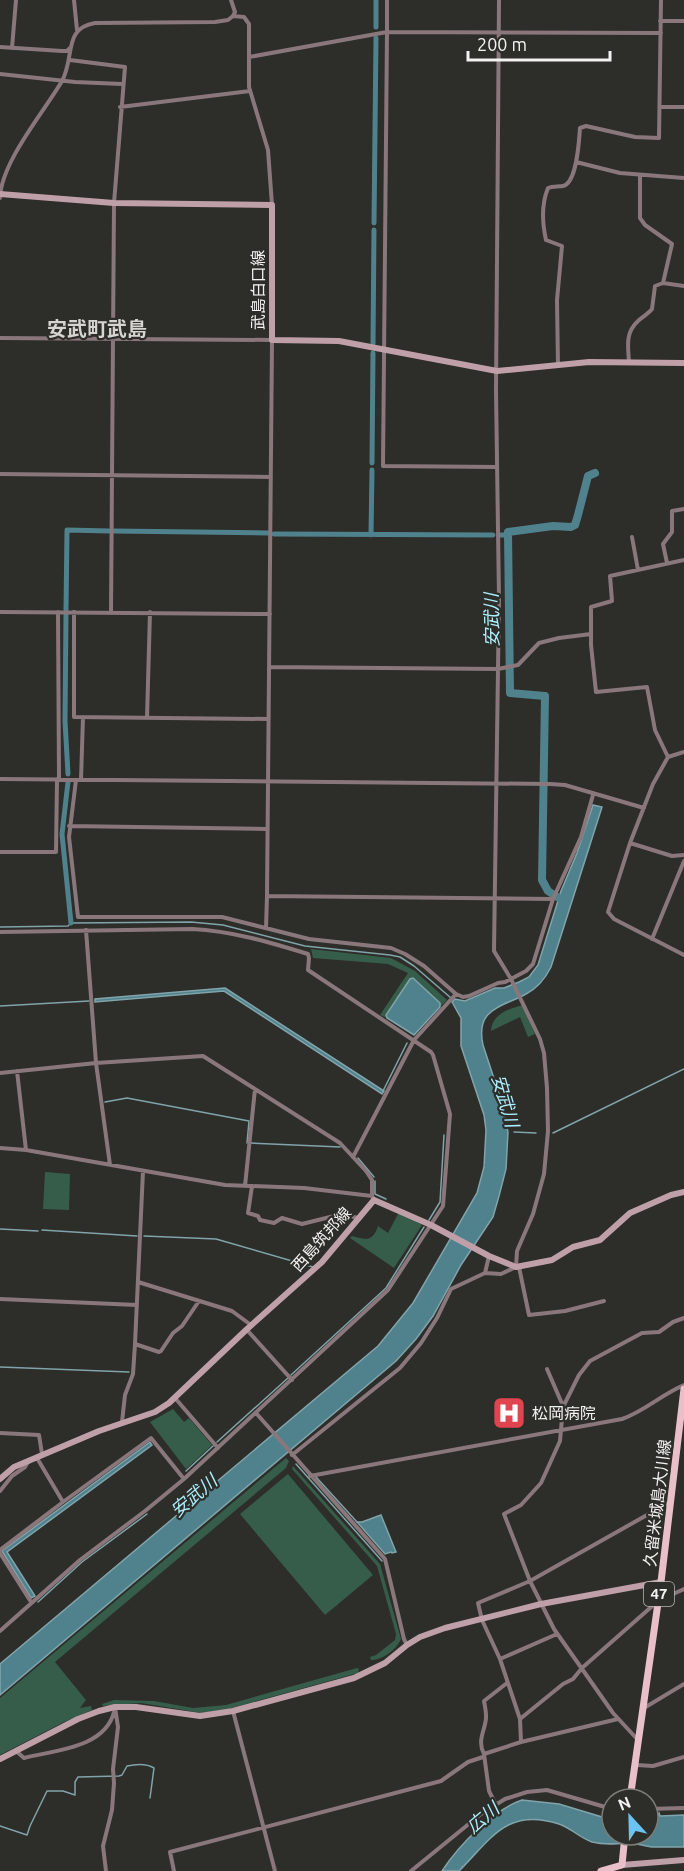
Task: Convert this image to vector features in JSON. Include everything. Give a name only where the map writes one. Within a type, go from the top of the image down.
[{"type":"main road","points":[[0,196],[114,203],[272,205]]},
{"type":"main road","name":"武島白口線","points":[[272,205],[272,340],[339,341],[497,372],[589,362],[684,363]]},
{"type":"main road","points":[[373,1198],[489,1256],[518,1267],[552,1260],[573,1247],[600,1240],[630,1213],[671,1195],[684,1192]]},
{"type":"main road","name":"西島筑邦線","points":[[0,1479],[14,1467],[122,1422],[155,1412],[175,1398],[322,1262],[373,1198]]},
{"type":"main road","name":"久留米城島大川線","points":[[632,1787],[661,1582],[684,1387]]},
{"type":"main road","points":[[0,1759],[78,1719],[115,1707],[136,1707],[200,1716],[233,1711],[354,1678],[384,1663],[420,1637],[446,1628],[541,1604],[661,1582]]},
{"type":"main road","points":[[622,1865],[623,1847]]},
{"type":"main road","points":[[602,1871],[622,1865],[684,1860]]},
{"type":"street","points":[[12,48],[16,0]]},
{"type":"street","points":[[74,0],[77,30]]},
{"type":"street","points":[[231,0],[233,16]]},
{"type":"street","points":[[387,0],[383,466],[497,467]]},
{"type":"street","points":[[500,0],[497,372],[500,668],[494,951],[522,1000],[544,1053],[548,1131],[542,1186],[517,1251],[518,1267],[529,1315],[565,1311],[604,1302]]},
{"type":"street","points":[[558,366],[557,300],[562,246],[546,240],[543,207],[548,188],[563,186],[571,180],[576,162],[580,128],[586,126],[635,137],[659,138],[661,0]]},
{"type":"street","points":[[0,196],[22,142],[62,80],[70,60],[70,48],[81,26],[95,23],[215,22],[228,20],[233,16],[244,17],[248,21],[250,91],[268,150],[272,205]]},
{"type":"street","points":[[660,21],[684,21]]},
{"type":"street","points":[[249,57],[387,32],[661,33]]},
{"type":"street","points":[[0,47],[63,51],[70,48]]},
{"type":"street","points":[[70,60],[124,67],[114,203],[111,612]]},
{"type":"street","points":[[0,74],[122,84]]},
{"type":"street","points":[[120,107],[250,91]]},
{"type":"street","points":[[660,107],[684,107]]},
{"type":"street","points":[[576,162],[640,176],[651,174],[684,178]]},
{"type":"street","points":[[640,176],[640,218],[645,225],[672,244],[663,283]]},
{"type":"street","points":[[629,362],[627,339],[629,332],[652,309],[655,286],[663,283],[684,286]]},
{"type":"street","points":[[0,338],[272,340],[266,928]]},
{"type":"street","points":[[0,474],[271,477]]},
{"type":"street","points":[[667,563],[663,544],[672,532],[672,511],[684,509]]},
{"type":"street","points":[[632,537],[638,570]]},
{"type":"street","points":[[668,757],[655,730],[647,687],[596,692],[591,607],[612,601],[610,576],[684,560]]},
{"type":"street","points":[[0,612],[270,614]]},
{"type":"street","points":[[0,852],[56,852],[57,780],[59,777],[58,612]]},
{"type":"street","points":[[74,612],[75,717],[268,719]]},
{"type":"street","points":[[147,718],[150,612]]},
{"type":"street","points":[[269,667],[500,668],[518,665],[539,643],[591,634]]},
{"type":"street","points":[[83,717],[78,780],[69,826],[78,917],[222,917],[309,939],[391,948],[424,966],[456,994],[469,996],[511,980],[533,964],[553,899],[581,837],[593,795]]},
{"type":"street","points":[[684,752],[668,757],[653,784],[630,843],[608,912],[614,919],[684,955]]},
{"type":"street","points":[[0,779],[550,784],[565,785],[644,808]]},
{"type":"street","points":[[69,826],[267,829]]},
{"type":"street","points":[[630,843],[672,856],[684,855]]},
{"type":"street","points":[[652,939],[684,861]]},
{"type":"street","points":[[267,896],[553,899]]},
{"type":"street","points":[[86,930],[96,1063],[110,1165]]},
{"type":"street","points":[[0,932],[219,930],[308,954],[308,970],[431,1052],[450,1114],[444,1201],[388,1290],[184,1479],[80,1560],[0,1631]]},
{"type":"street","points":[[353,1157],[414,1041],[456,994]]},
{"type":"street","points":[[0,1073],[96,1063],[203,1056],[340,1143],[372,1180],[373,1198],[304,1188],[245,1186],[202,1181],[26,1150],[0,1148]]},
{"type":"street","points":[[16,1071],[26,1150]]},
{"type":"street","points":[[245,1186],[255,1089]]},
{"type":"street","points":[[122,1422],[125,1395],[133,1374],[143,1171]]},
{"type":"street","points":[[252,1186],[248,1213],[258,1215],[260,1220],[274,1223],[282,1218],[302,1224],[342,1214],[359,1218]]},
{"type":"street","points":[[485,1273],[489,1256]]},
{"type":"street","points":[[291,1454],[400,1368],[421,1343],[437,1318],[451,1289],[485,1273],[501,1274],[518,1267]]},
{"type":"street","points":[[138,1282],[232,1311],[292,1380]]},
{"type":"street","points":[[0,1299],[136,1305]]},
{"type":"street","points":[[135,1344],[161,1351],[173,1333],[182,1326],[198,1301]]},
{"type":"street","points":[[638,1740],[618,1719],[556,1634],[530,1581],[504,1514],[521,1505],[541,1483],[560,1441],[563,1407],[579,1375],[590,1361],[642,1333],[659,1332],[673,1322],[684,1318]]},
{"type":"street","points":[[547,1369],[563,1407]]},
{"type":"street","points":[[310,1476],[632,1416],[669,1391],[684,1387]]},
{"type":"street","points":[[175,1398],[218,1448]]},
{"type":"street","points":[[256,1413],[385,1559],[407,1645]]},
{"type":"street","points":[[0,1433],[39,1435],[39,1457],[63,1502]]},
{"type":"street","points":[[31,1602],[0,1552],[150,1438],[184,1479]]},
{"type":"street","points":[[0,1491],[28,1462]]},
{"type":"street","points":[[521,1742],[520,1719],[500,1659],[482,1620],[478,1603],[530,1581],[671,1502]]},
{"type":"street","points":[[520,1719],[563,1684],[573,1679],[582,1668],[658,1601],[684,1589]]},
{"type":"street","points":[[500,1659],[556,1634]]},
{"type":"street","points":[[496,1804],[489,1791],[482,1750],[482,1729],[487,1719],[484,1701],[507,1683]]},
{"type":"street","points":[[643,1708],[684,1684]]},
{"type":"street","points":[[16,1750],[24,1758],[70,1747],[98,1737],[111,1724],[115,1707]]},
{"type":"street","points":[[106,1871],[103,1846],[105,1833],[110,1825],[114,1783],[113,1769],[118,1727],[115,1707]]},
{"type":"street","points":[[233,1711],[275,1871]]},
{"type":"street","points":[[174,1871],[170,1852],[441,1781],[468,1762],[521,1742],[618,1719]]},
{"type":"street","points":[[635,1765],[653,1766],[684,1757]]},
{"type":"street","points":[[411,1871],[496,1804],[527,1792],[547,1790],[600,1805]]},
{"type":"street","points":[[660,1809],[684,1808]]},
{"type":"green space","points":[[311,949],[391,958],[415,971],[447,1000],[440,1007],[440,1003],[413,978],[410,979],[386,1015],[387,1018],[380,1015],[408,973],[388,964],[313,958]]},
{"type":"green space","points":[[523,1005],[535,1034],[528,1037],[520,1017],[491,1031],[494,1020],[498,1016]]},
{"type":"green space","points":[[45,1172],[70,1174],[69,1210],[43,1209]]},
{"type":"green space","points":[[399,1212],[422,1225],[394,1268],[350,1238],[352,1236],[371,1237],[378,1226],[388,1233]]},
{"type":"green space","points":[[173,1409],[184,1422],[189,1418],[212,1445],[186,1469],[150,1422]]},
{"type":"green space","points":[[286,1458],[289,1461],[286,1468],[55,1662],[86,1700],[80,1708],[91,1706],[92,1710],[0,1755],[0,1698]]},
{"type":"green space","points":[[293,1466],[380,1564],[401,1639],[389,1654],[376,1660],[371,1660],[370,1657],[395,1640],[396,1634],[377,1566],[292,1469]]},
{"type":"green space","points":[[288,1474],[373,1575],[325,1615],[240,1514]]},
{"type":"green space","points":[[357,1668],[358,1673],[228,1709],[201,1713],[141,1703],[103,1706],[102,1704],[114,1700],[154,1701],[193,1708],[226,1705]]},
{"type":"water","points":[[593,805],[602,807],[551,967],[534,989],[493,1010],[483,1023],[483,1045],[503,1106],[508,1132],[506,1169],[493,1217],[461,1265],[433,1316],[396,1361],[0,1695],[0,1664],[378,1346],[413,1303],[477,1193],[484,1167],[486,1130],[484,1115],[461,1046],[461,1018],[452,1002],[455,999],[465,1001],[495,988],[504,988],[519,982],[529,977],[538,965],[561,891]]},
{"type":"water","points":[[413,978],[440,1003],[440,1007],[414,1035],[387,1018],[386,1015],[410,979]]},
{"type":"water","points":[[225,988],[384,1091],[382,1094],[224,991],[95,1002],[95,999]]},
{"type":"water","points":[[150,1442],[152,1445],[7,1552],[35,1596],[31,1598],[2,1551]]},
{"type":"water","points":[[381,1515],[396,1552],[385,1554],[357,1522]]},
{"type":"water","points":[[522,1800],[559,1804],[600,1816],[600,1843],[588,1840],[559,1824],[541,1820],[526,1820],[502,1829],[459,1871],[442,1871],[478,1829],[511,1805]]},
{"type":"water","points":[[684,1815],[684,1847],[660,1847],[660,1816]]},
{"type":"waterway","points":[[376,0],[376,27]]},
{"type":"waterway","points":[[374,223],[376,38]]},
{"type":"waterway","points":[[373,344],[374,230]]},
{"type":"waterway","points":[[372,463],[373,353]]},
{"type":"waterway","points":[[371,535],[372,470]]},
{"type":"waterway","name":"安武川","points":[[565,905],[565,902],[548,891],[542,880],[545,696],[510,693],[508,532],[575,525],[588,476],[595,473]]},
{"type":"waterway","points":[[66,610],[67,530],[109,531]]},
{"type":"waterway","points":[[114,531],[268,533]]},
{"type":"waterway","points":[[274,534],[493,535]]},
{"type":"waterway","points":[[500,535],[508,535]]},
{"type":"waterway","points":[[66,615],[65,721],[68,774]]},
{"type":"waterway","points":[[68,782],[62,834],[71,923]]},
{"type":"waterway","points":[[0,927],[68,926],[71,923],[191,922],[223,925],[305,946],[400,957],[451,998]]},
{"type":"waterway","points":[[0,1006],[89,1001]]},
{"type":"waterway","points":[[383,1091],[407,1043]]},
{"type":"waterway","points":[[553,1133],[684,1069]]},
{"type":"waterway","points":[[105,1102],[127,1098],[249,1121],[247,1143]]},
{"type":"waterway","points":[[514,1132],[536,1133]]},
{"type":"waterway","points":[[429,1220],[440,1202],[444,1135]]},
{"type":"waterway","points":[[251,1143],[340,1147]]},
{"type":"waterway","points":[[358,1158],[374,1177]]},
{"type":"waterway","points":[[375,1181],[375,1194],[386,1199]]},
{"type":"waterway","points":[[291,1375],[386,1288],[424,1227]]},
{"type":"waterway","points":[[0,1229],[38,1231]]},
{"type":"waterway","points":[[42,1230],[137,1236]]},
{"type":"waterway","points":[[144,1236],[216,1239],[313,1267]]},
{"type":"waterway","points":[[0,1367],[129,1372]]},
{"type":"waterway","points":[[217,1442],[288,1378]]},
{"type":"waterway","points":[[186,1471],[213,1446]]},
{"type":"waterway","points":[[296,1464],[382,1561]]},
{"type":"waterway","points":[[316,1477],[357,1522]]},
{"type":"waterway","points":[[38,1602],[82,1562],[147,1514]]},
{"type":"waterway","points":[[0,1826],[27,1835],[47,1791],[63,1791],[75,1795],[75,1782],[78,1777],[119,1776],[130,1765],[137,1764],[154,1768],[150,1798]]},
{"type":"place","name":"松岡病院","points":[[509,1413]]},
{"type":"district","name":"安武町武島","points":[[97,329]]},
{"type":"water label","name":"広川","points":[[483,1818]]}]
